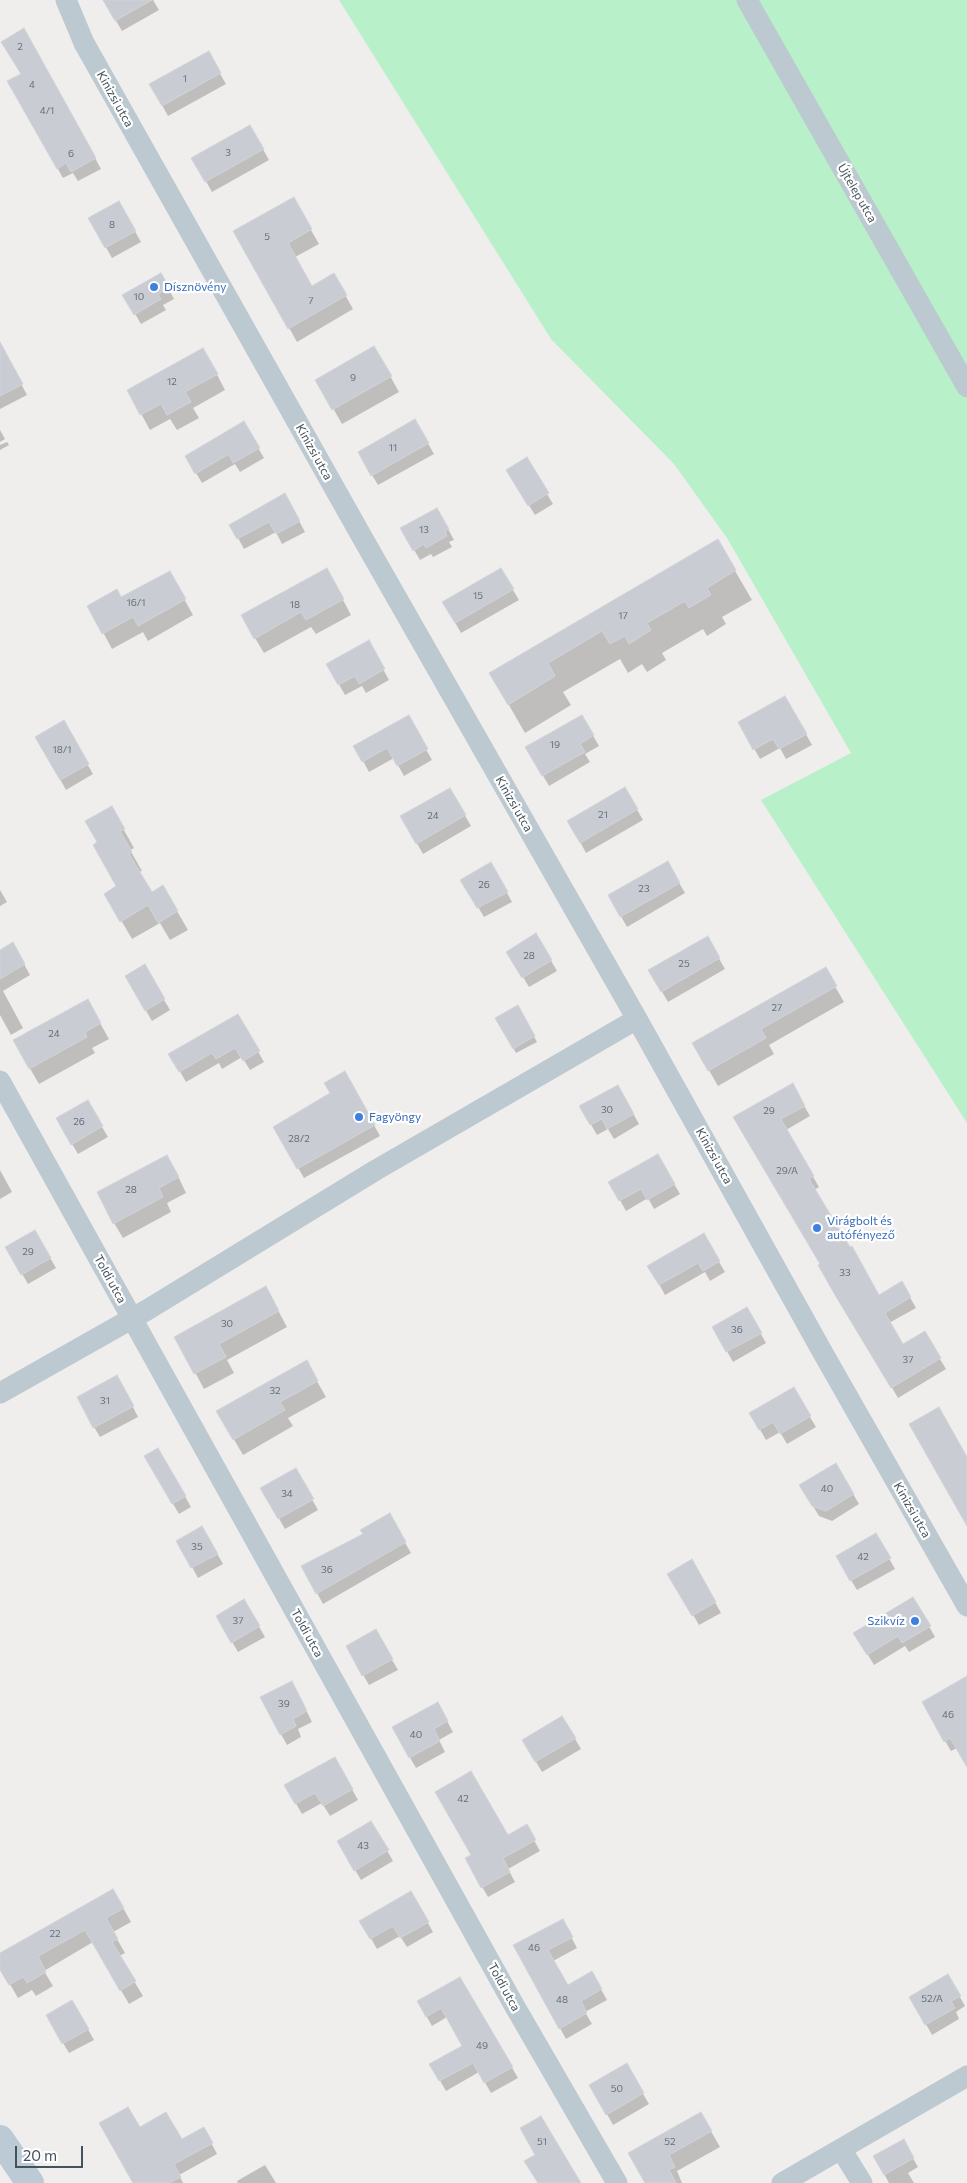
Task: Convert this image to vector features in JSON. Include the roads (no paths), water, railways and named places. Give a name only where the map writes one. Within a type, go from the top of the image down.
[{"type":"main road","points":[[0,2139],[30,2183]]},
{"type":"street","name":"Kinizsi utca","points":[[66,0],[94,61],[967,1606]]},
{"type":"street","name":"Újtelep utca","points":[[746,0],[967,387]]},
{"type":"street","points":[[0,1393],[131,1318],[376,1170],[637,1019]]},
{"type":"street","name":"Toldi utca","points":[[0,1081],[509,1996],[617,2183]]},
{"type":"street","points":[[782,2183],[967,2076]]},
{"type":"street","points":[[841,2149],[862,2183]]},
{"type":"place","name":"Dísznövény","points":[[154,287]]},
{"type":"place","name":"Fagyöngy","points":[[359,1117]]},
{"type":"place","name":"Virágbolt és autófényező","points":[[817,1228]]},
{"type":"place","name":"Szikvíz","points":[[915,1621]]}]
